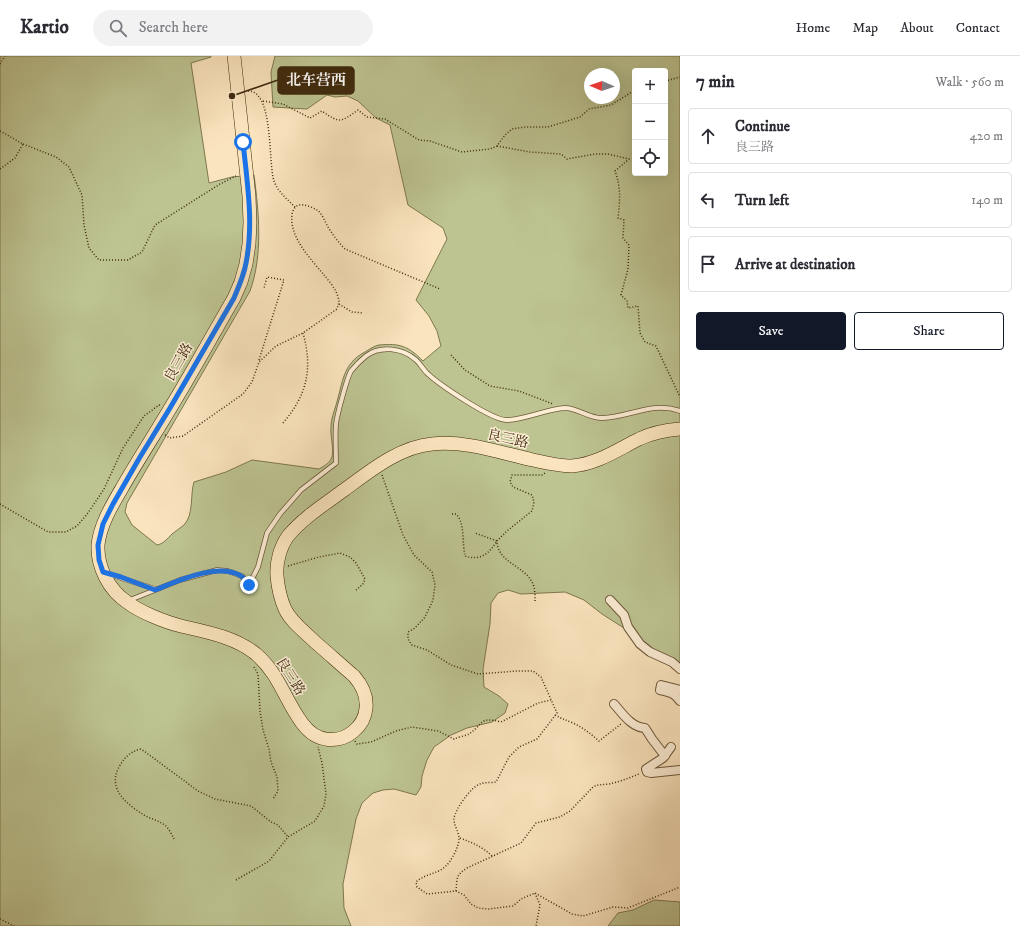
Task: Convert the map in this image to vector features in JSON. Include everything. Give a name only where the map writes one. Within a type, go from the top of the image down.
[{"type":"main road","name":"良三路","points":[[234,56],[250,216],[249,244],[246,264],[241,282],[234,298],[113,504],[103,524],[98,545],[99,560],[109,584],[126,602],[159,620],[222,636],[240,644],[255,654],[270,669],[282,687],[302,725],[315,736]]},
{"type":"main road","name":"良三路","points":[[350,735],[361,723],[366,710],[365,693],[360,683],[354,676],[298,626],[285,609],[278,588],[277,569],[279,555],[287,538],[303,520],[396,454],[411,448],[431,444],[450,443],[557,465],[571,466],[586,464],[602,459],[641,438],[662,431],[680,429]]},
{"type":"main road","points":[[315,736],[325,739],[336,739],[350,735]]},
{"type":"street","points":[[610,600],[624,615],[628,627],[640,644],[650,652],[672,662],[680,669]]},
{"type":"street","points":[[680,690],[661,685],[660,690],[671,692],[680,701]]},
{"type":"street","points":[[614,704],[637,727],[645,728],[665,756]]},
{"type":"street","points":[[671,747],[665,756],[646,769],[647,772],[680,770]]},
{"type":"lane","points":[[126,602],[180,580],[217,570],[228,571],[242,576],[249,585],[258,567],[267,533],[280,514],[301,490],[336,463],[336,423],[348,377],[352,370],[370,353],[388,348],[406,354],[417,360],[426,373],[441,385],[493,416],[503,419],[512,420],[533,414],[566,408],[593,417],[601,418],[616,417],[663,407],[680,411]]},
{"type":"lane","points":[[103,572],[155,590]]},
{"type":"path","points":[[0,64],[5,56]]},
{"type":"path","points":[[668,81],[680,77]]},
{"type":"path","points":[[238,92],[251,91],[258,95],[263,101],[267,115],[273,179],[279,192],[295,207]]},
{"type":"path","points":[[497,146],[504,135],[512,129],[525,127],[548,127],[580,117],[589,109],[611,105],[632,92]]},
{"type":"path","points":[[263,101],[283,104],[310,118],[322,111],[334,119],[345,120],[358,110],[367,117],[385,119],[419,140],[430,141],[462,152],[490,149],[497,146],[530,152],[561,154],[567,158],[608,154],[629,159],[615,171],[619,182],[620,193],[618,218],[624,220],[623,238],[629,245],[628,268],[621,295],[627,301],[628,308],[638,306],[640,333],[645,342],[656,346],[680,397]]},
{"type":"path","points":[[0,131],[23,144],[56,157],[69,167],[82,195],[84,225],[89,248],[99,260],[128,260],[142,252],[155,225],[220,184],[246,171]]},
{"type":"path","points":[[0,169],[15,158],[23,144]]},
{"type":"path","points":[[259,362],[276,346],[303,334],[337,309],[339,304],[338,297],[332,284],[297,239],[293,228],[292,212],[295,207],[299,205],[305,205],[317,210],[322,215],[336,240],[345,249],[440,288]]},
{"type":"path","points":[[156,430],[170,438],[183,436],[243,394],[252,382],[284,280],[267,277],[264,288]]},
{"type":"path","points":[[339,304],[352,312],[363,313]]},
{"type":"path","points":[[283,423],[292,412],[304,390],[308,356],[303,334]]},
{"type":"path","points":[[451,355],[464,370],[490,386],[519,391],[566,408]]},
{"type":"path","points":[[0,504],[48,532],[66,532],[77,526],[104,489],[123,448],[144,416],[159,405],[170,408]]},
{"type":"path","points":[[452,514],[456,514],[460,517],[462,526],[462,545],[465,556],[472,558],[485,555],[491,551],[497,541],[507,531],[532,511],[534,502],[532,495],[513,487],[510,482],[512,475],[542,475],[557,465]]},
{"type":"path","points":[[378,466],[390,494],[403,535],[414,555],[432,572],[435,585],[433,600],[425,617],[415,628],[408,632],[408,639],[412,645],[427,650],[451,665],[478,674],[533,671],[540,677],[557,713],[556,714],[563,720],[572,722],[599,741],[627,718]]},
{"type":"path","points":[[475,533],[497,541]]},
{"type":"path","points":[[497,541],[497,549],[503,557],[526,573],[533,583],[535,601]]},
{"type":"path","points":[[277,569],[319,557],[340,553],[350,557],[356,563],[365,579],[355,591]]},
{"type":"path","points":[[252,664],[258,674],[260,711],[263,730],[269,749],[271,762],[277,777],[278,791],[273,799]]},
{"type":"path","points":[[350,735],[357,744],[371,742],[396,731],[412,727],[438,731],[454,739],[468,734],[481,722],[490,719],[501,722],[538,703],[551,700]]},
{"type":"path","points":[[556,714],[537,739],[519,746],[509,757],[496,782],[479,784],[469,792],[458,808],[454,819],[459,838],[456,851],[448,863],[440,871],[420,878],[416,882],[417,887],[427,894],[456,891],[464,895],[471,904],[478,908],[489,909],[513,906],[521,898],[535,893],[572,914],[583,916],[613,907],[628,908],[680,886]]},
{"type":"path","points":[[236,880],[270,861],[288,837],[315,821],[324,806],[326,794],[322,764],[315,736]]},
{"type":"path","points":[[174,839],[167,826],[143,814],[126,802],[118,794],[116,773],[123,759],[132,752],[140,749],[144,751],[198,791],[214,799],[251,806],[271,822],[278,825],[288,837]]},
{"type":"path","points":[[456,891],[457,876],[461,872],[522,843],[536,823],[560,817],[570,811],[597,784],[607,784],[647,772]]},
{"type":"path","points":[[459,838],[476,844],[493,857]]},
{"type":"path","points":[[535,893],[540,905],[536,926]]},
{"type":"path","points":[[0,919],[14,926]]},
{"type":"green space","points":[[0,56],[211,56],[191,63],[209,183],[232,177],[254,175],[259,234],[257,263],[250,291],[127,503],[125,512],[132,525],[157,545],[165,541],[187,521],[191,510],[194,482],[226,472],[252,460],[319,469],[328,463],[332,457],[331,423],[344,375],[357,357],[377,345],[386,344],[398,345],[408,349],[423,361],[441,346],[437,331],[429,316],[416,300],[447,239],[443,228],[408,205],[390,125],[376,118],[358,101],[347,96],[335,97],[327,95],[307,109],[273,107],[271,72],[275,56],[680,56],[680,666],[657,657],[638,637],[602,614],[584,600],[565,592],[521,594],[508,590],[498,593],[491,603],[490,624],[483,669],[484,687],[499,696],[508,704],[505,713],[492,722],[467,728],[451,735],[434,747],[427,760],[422,776],[421,787],[416,795],[394,789],[383,790],[373,793],[362,803],[356,819],[343,884],[344,908],[351,926],[0,926]]},
{"type":"green space","points":[[654,900],[680,902],[680,926],[608,926],[618,913],[633,910]]},
{"type":"place","name":"北车营西","points":[[232,96]]},
{"type":"route","points":[[243,142],[249,196],[250,222],[249,244],[241,282],[234,298],[113,504],[103,524],[98,545],[99,560],[103,572],[155,590],[180,580],[217,570],[228,571],[242,576],[249,585]]}]
